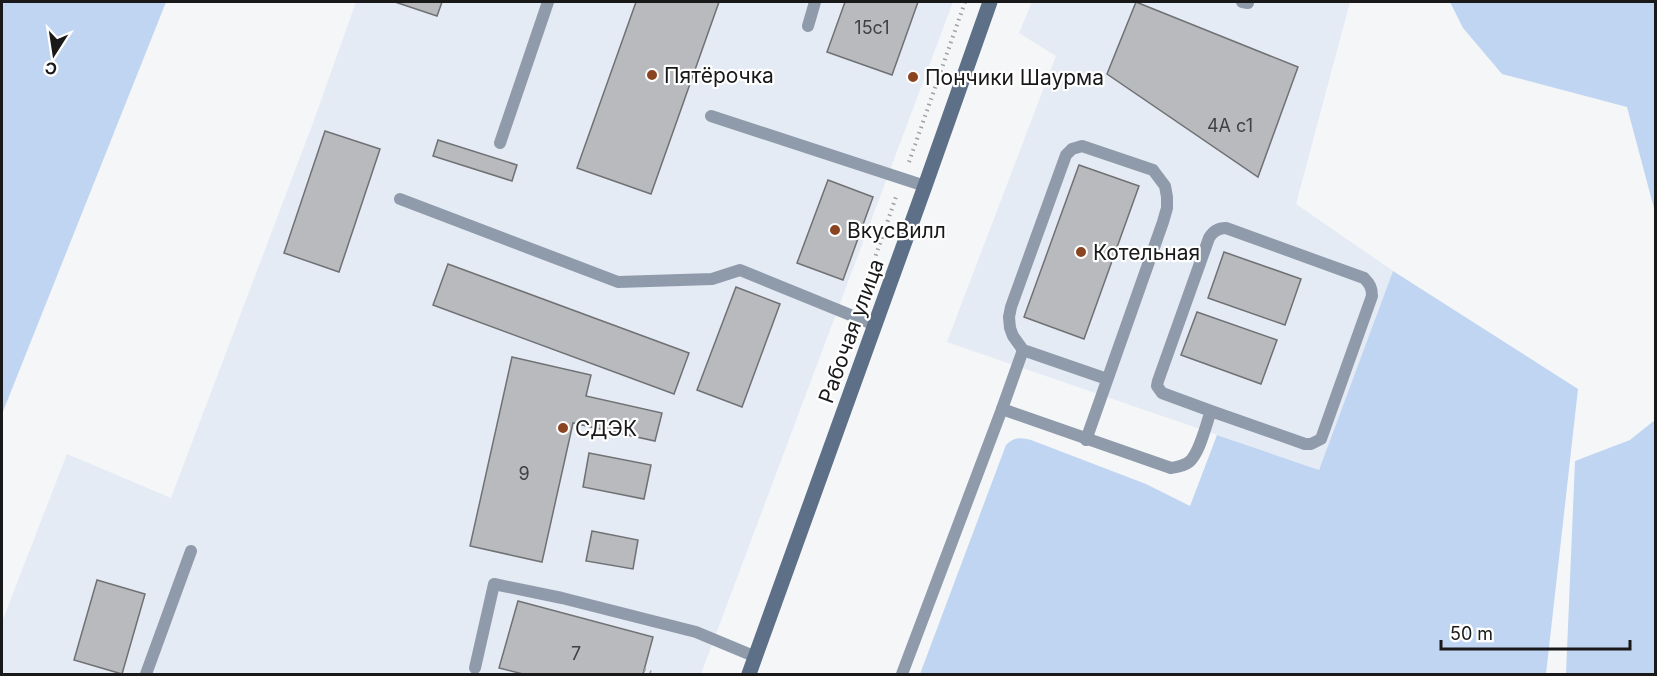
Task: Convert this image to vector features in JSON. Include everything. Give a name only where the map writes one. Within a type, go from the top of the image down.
[{"type":"street","name":"Рабочая улица","points":[[749,675],[990,2]]},
{"type":"lane","points":[[501,143],[548,2]]},
{"type":"lane","points":[[808,26],[815,2]]},
{"type":"lane","points":[[1242,2],[1248,2]]},
{"type":"lane","points":[[711,116],[925,186]]},
{"type":"lane","points":[[1086,440],[1167,207],[1167,197],[1165,186],[1153,170],[1082,146],[1072,149],[1066,155],[1011,307],[1010,328],[1023,350],[1107,379]]},
{"type":"lane","points":[[400,199],[618,282],[712,279],[740,270],[875,325]]},
{"type":"lane","points":[[1226,228],[1364,278],[1369,283],[1372,296],[1321,439],[1305,444],[1211,411],[1162,393],[1158,381],[1209,238],[1216,230],[1226,228]]},
{"type":"lane","points":[[902,675],[1023,350]]},
{"type":"lane","points":[[1002,409],[1171,468],[1188,463],[1195,456],[1211,411]]},
{"type":"lane","points":[[146,675],[191,552]]},
{"type":"lane","points":[[475,668],[494,584],[562,598],[696,632],[756,657]]},
{"type":"path","points":[[644,670],[655,675]]},
{"type":"shaded area","points":[[2,2],[166,2],[2,414]]},
{"type":"shaded area","points":[[356,2],[953,2],[701,674],[2,674],[2,622],[67,454],[171,498],[313,123]]},
{"type":"shaded area","points":[[1032,2],[1350,2],[1296,204],[1393,271],[1319,470],[947,342],[1056,56],[1019,33]]},
{"type":"shaded area","points":[[1450,2],[1655,2],[1655,212],[1627,107],[1502,74],[1463,28]]},
{"type":"shaded area","points":[[1393,271],[1578,389],[1546,674],[920,674],[1009,442],[1017,438],[1031,440],[1146,484],[1190,506],[1217,435],[1319,470]]},
{"type":"shaded area","points":[[1655,420],[1655,674],[1566,674],[1575,461],[1630,440]]},
{"type":"building","points":[[395,2],[442,2],[437,16]]},
{"type":"building","name":"Пятёрочка","points":[[636,2],[719,2],[651,194],[577,168]]},
{"type":"building","points":[[845,2],[918,2],[892,75],[827,52]]},
{"type":"building","points":[[1136,2],[1298,67],[1258,177],[1107,74]]},
{"type":"building","points":[[325,131],[380,149],[339,272],[284,253]]},
{"type":"building","points":[[438,140],[517,165],[512,181],[433,156]]},
{"type":"building","name":"Котельная","points":[[1079,165],[1139,186],[1084,339],[1024,317]]},
{"type":"building","name":"ВкусВилл","points":[[828,180],[873,197],[843,280],[797,263]]},
{"type":"building","points":[[1224,252],[1301,279],[1285,325],[1208,298]]},
{"type":"building","points":[[448,264],[689,353],[674,394],[433,305]]},
{"type":"building","points":[[736,287],[780,304],[742,407],[697,390]]},
{"type":"building","points":[[1197,312],[1277,340],[1261,384],[1181,355]]},
{"type":"building","points":[[512,357],[591,375],[586,396],[662,413],[655,441],[573,423],[542,562],[470,546]]},
{"type":"building","points":[[589,453],[651,465],[644,499],[583,487]]},
{"type":"building","points":[[592,531],[638,540],[633,569],[586,561]]},
{"type":"building","points":[[97,580],[145,594],[122,674],[74,660]]},
{"type":"building","points":[[518,601],[653,637],[643,674],[523,674],[499,668]]},
{"type":"place","name":"Пятёрочка","points":[[652,75]]},
{"type":"place","name":"Пончики Шаурма","points":[[913,77]]},
{"type":"place","name":"ВкусВилл","points":[[835,230]]},
{"type":"place","name":"Котельная","points":[[1081,252]]},
{"type":"place","name":"СДЭК","points":[[563,428]]}]
